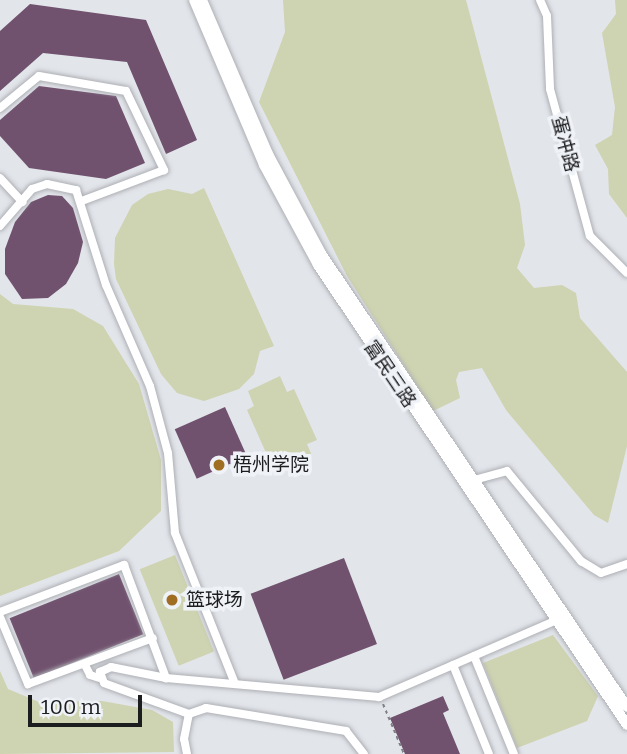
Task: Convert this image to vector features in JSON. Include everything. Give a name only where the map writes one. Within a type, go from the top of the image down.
[{"type":"main road","name":"富民三路","points":[[194,0],[292,221],[555,621],[627,725]]},
{"type":"main road","name":"富民三路","points":[[202,0],[297,210],[339,281],[627,707]]},
{"type":"lane","name":"蛋冲路","points":[[540,0],[547,16],[550,89],[590,236],[627,273]]},
{"type":"lane","points":[[0,108],[39,76],[126,91],[164,170],[82,201]]},
{"type":"lane","points":[[0,178],[22,202]]},
{"type":"lane","points":[[0,226],[32,189],[47,184],[76,190],[82,201],[106,285],[150,386],[168,453],[175,533],[235,684]]},
{"type":"lane","points":[[474,480],[508,471],[581,561],[601,573],[627,564]]},
{"type":"lane","points":[[153,638],[29,684],[0,615],[124,565],[153,638],[166,678]]},
{"type":"lane","points":[[99,678],[100,672],[111,667],[166,678],[379,697],[555,621]]},
{"type":"lane","points":[[474,656],[514,754]]},
{"type":"lane","points":[[85,665],[90,675],[189,714],[206,708],[334,728],[355,737],[364,754]]},
{"type":"lane","points":[[453,665],[489,754]]},
{"type":"lane","points":[[187,754],[184,739],[189,714]]},
{"type":"path","points":[[379,697],[404,754]]},
{"type":"green space","points":[[283,0],[466,0],[520,204],[525,245],[517,268],[534,288],[562,285],[576,293],[580,318],[627,372],[627,446],[608,523],[594,515],[506,410],[482,368],[459,372],[456,380],[460,398],[433,411],[347,276],[259,102],[285,32]]},
{"type":"green space","points":[[615,0],[627,0],[627,218],[609,194],[608,169],[595,145],[612,135],[615,107],[602,33],[616,14]]},
{"type":"green space","points":[[204,188],[274,346],[260,351],[254,374],[239,389],[204,401],[177,393],[161,374],[116,279],[114,264],[115,238],[132,205],[148,194],[168,189],[192,194]]},
{"type":"green space","points":[[0,294],[13,304],[73,309],[103,326],[139,384],[161,460],[161,511],[119,551],[0,596]]},
{"type":"green space","points":[[280,376],[287,392],[294,389],[317,440],[307,444],[312,456],[284,468],[280,460],[271,464],[247,410],[254,406],[248,391]]},
{"type":"green space","name":"篮球场","points":[[175,555],[214,651],[179,666],[140,569]]},
{"type":"green space","points":[[553,635],[598,696],[587,721],[517,748],[483,663]]},
{"type":"green space","points":[[0,671],[8,689],[39,702],[102,701],[152,710],[173,722],[174,752],[0,754]]},
{"type":"building","points":[[30,4],[146,20],[197,140],[166,154],[127,62],[43,53],[0,91],[0,31]]},
{"type":"building","points":[[39,86],[116,96],[145,163],[106,179],[29,168],[0,136],[0,120]]},
{"type":"building","points":[[48,195],[62,196],[73,208],[83,242],[78,263],[66,284],[48,298],[22,299],[5,274],[5,249],[15,222],[31,202]]},
{"type":"building","points":[[225,407],[247,456],[197,479],[175,429]]},
{"type":"building","points":[[344,558],[377,644],[284,680],[251,594]]},
{"type":"building","points":[[119,574],[143,634],[34,678],[10,618]]},
{"type":"building","points":[[443,696],[449,710],[443,713],[460,754],[405,754],[390,718]]},
{"type":"place","name":"梧州学院","points":[[219,465]]},
{"type":"place","name":"篮球场","points":[[172,600]]}]
